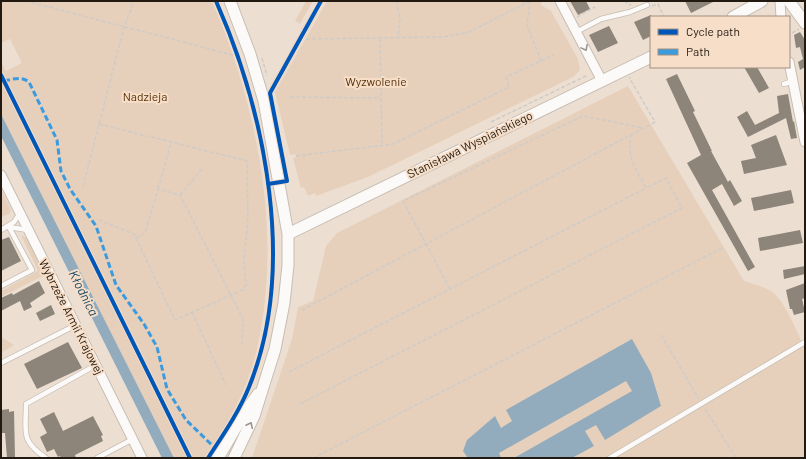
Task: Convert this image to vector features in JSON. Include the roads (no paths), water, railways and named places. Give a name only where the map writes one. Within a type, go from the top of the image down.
[{"type":"street","points":[[230,1],[246,43],[264,101],[288,234],[288,265],[280,324],[269,370],[261,389],[254,416],[234,458]]},
{"type":"street","points":[[560,1],[602,81]]},
{"type":"street","points":[[735,16],[762,1]]},
{"type":"street","points":[[780,1],[781,16]]},
{"type":"street","points":[[790,1],[803,26]]},
{"type":"street","name":"Stanisława Wyspiańskiego","points":[[288,234],[650,57]]},
{"type":"street","points":[[789,68],[789,83],[805,142]]},
{"type":"street","name":"Wybrzeże Armii Krajowej","points":[[1,175],[142,458]]},
{"type":"street","points":[[218,458],[245,412],[261,389]]},
{"type":"lane","points":[[576,32],[601,19],[630,12],[647,5]]},
{"type":"lane","points":[[270,93],[315,12]]},
{"type":"lane","points":[[1,230],[9,227],[20,214]]},
{"type":"lane","points":[[9,227],[28,230]]},
{"type":"lane","points":[[1,286],[32,270],[9,227]]},
{"type":"lane","points":[[1,363],[76,325]]},
{"type":"lane","points":[[610,458],[805,342]]},
{"type":"lane","points":[[46,458],[32,448],[26,438],[26,404],[96,365]]},
{"type":"lane","points":[[96,458],[104,456],[133,439]]},
{"type":"water","name":"Kłodnica","points":[[1,114],[174,458],[162,458],[1,136]]},
{"type":"water","points":[[632,339],[651,373],[661,406],[605,440],[596,425],[585,431],[594,446],[572,458],[514,458],[632,391],[626,381],[499,453],[501,458],[468,458],[463,451],[467,440],[495,416],[501,428],[512,421],[506,410]]},
{"type":"park label","name":"Wyzwolenie","points":[[376,82]]},
{"type":"park label","name":"Nadzieja","points":[[145,97]]}]
